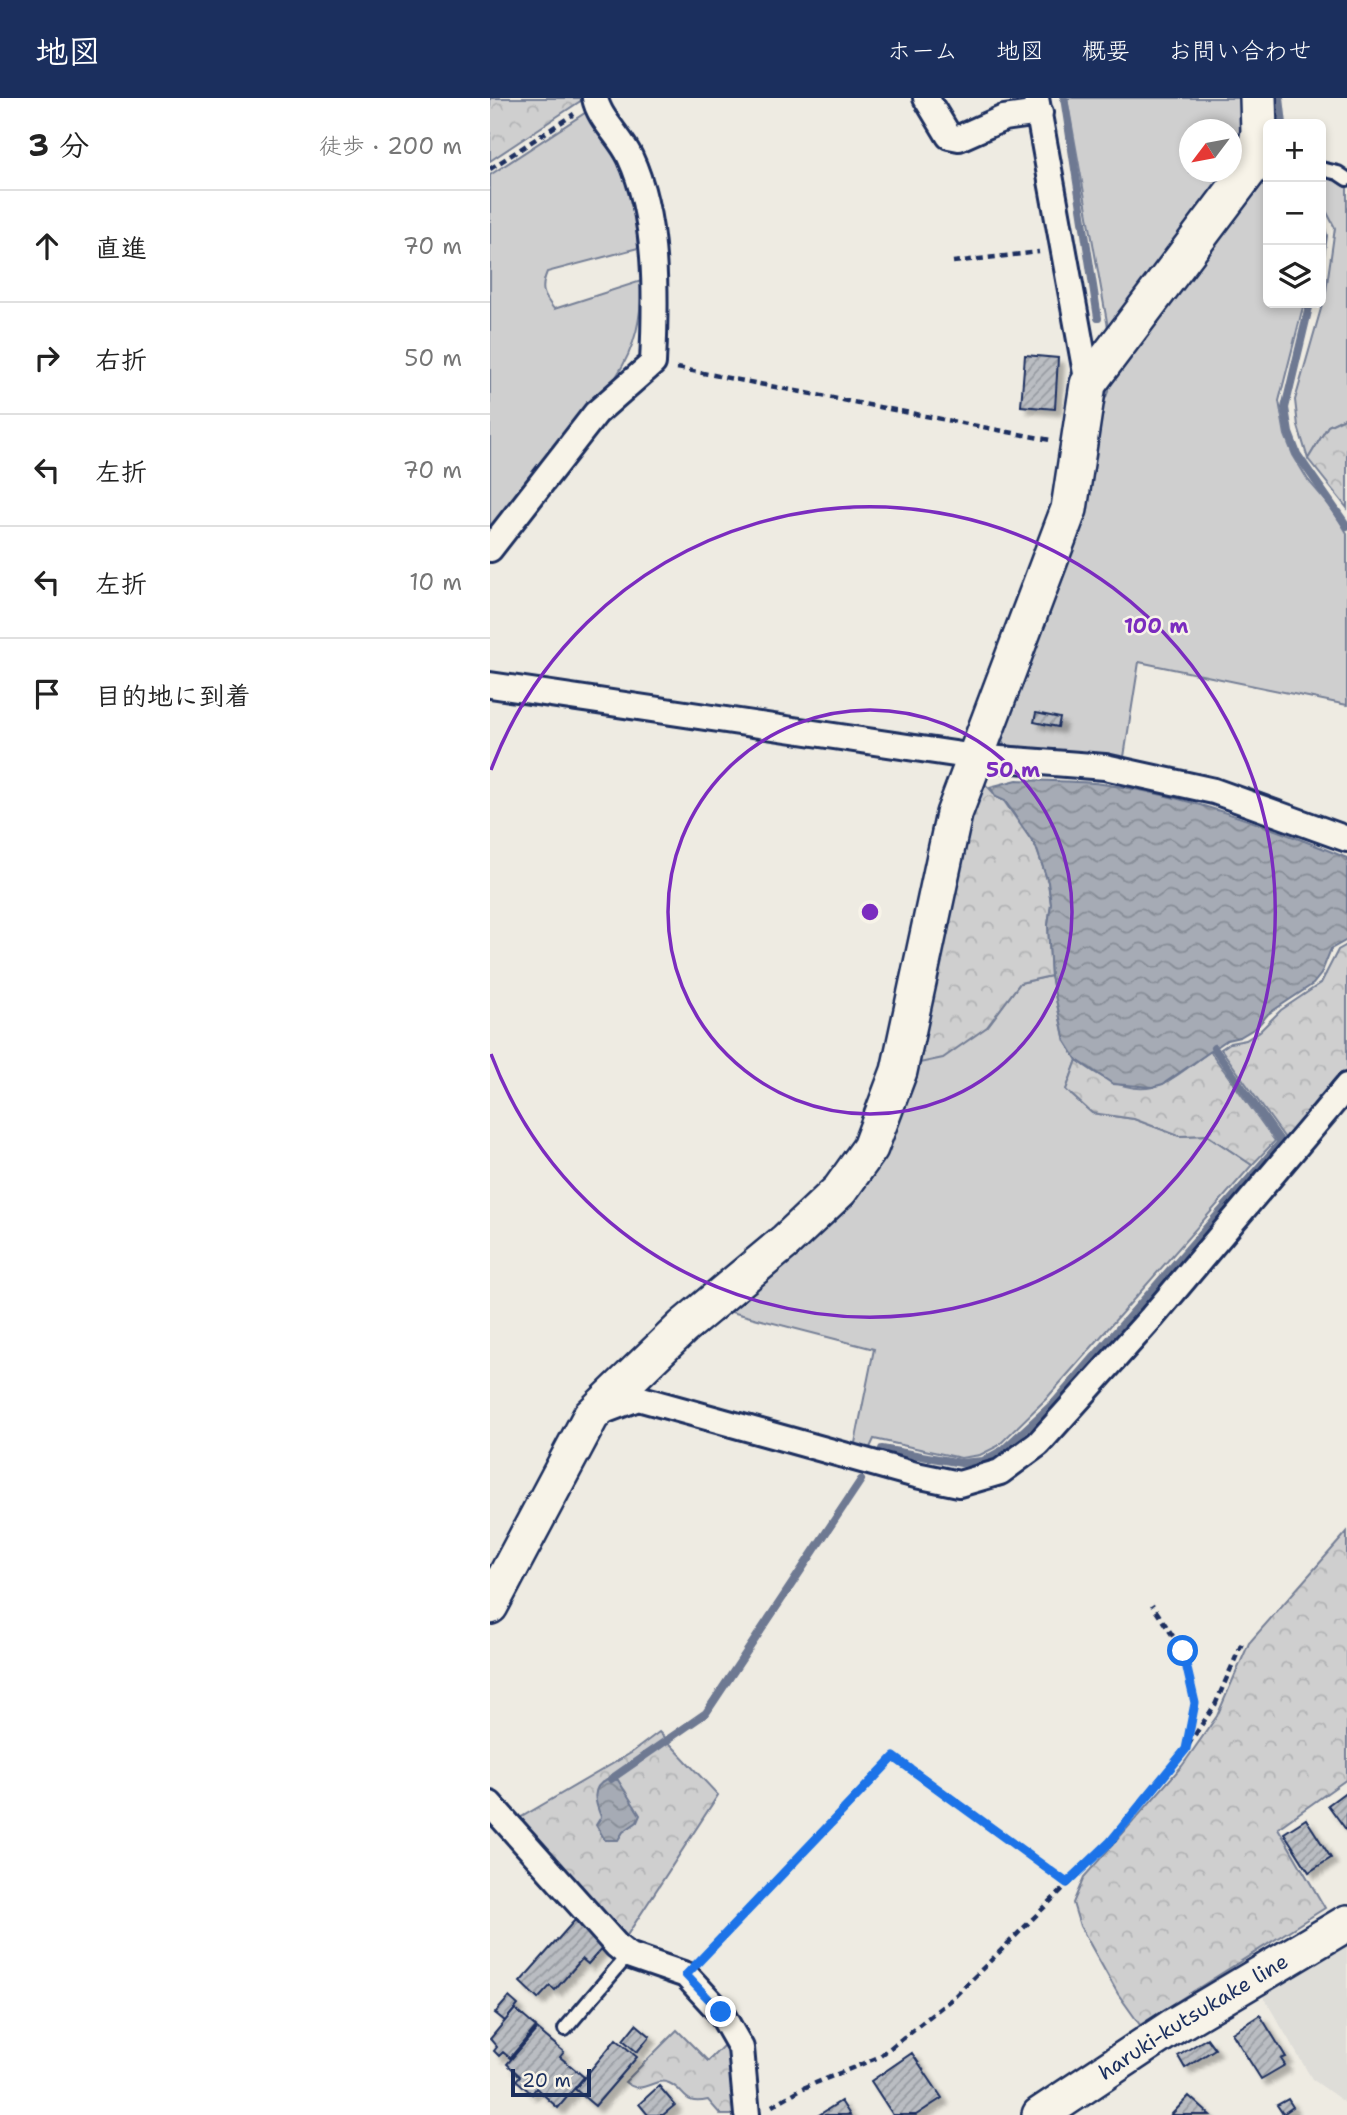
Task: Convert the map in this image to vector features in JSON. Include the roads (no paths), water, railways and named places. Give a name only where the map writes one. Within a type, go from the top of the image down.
[{"type":"street","points":[[490,1606],[590,1416],[683,1327],[786,1241],[840,1190],[870,1148],[899,1072],[954,814],[1069,509],[1088,384],[1038,105],[959,138],[949,136],[926,98]]},
{"type":"street","points":[[1088,384],[1260,164],[1258,98]]},
{"type":"street","points":[[490,549],[596,413],[653,363],[655,313],[652,256],[645,202],[630,157],[595,99]]},
{"type":"street","points":[[490,685],[975,757],[1105,767],[1200,788],[1347,839]]},
{"type":"street","points":[[590,1416],[638,1398],[916,1475],[959,1484],[1000,1472],[1038,1444],[1143,1327],[1347,1086]]},
{"type":"street","points":[[490,1804],[628,1955],[686,1975],[721,2012],[741,2048],[757,2112]]},
{"type":"street","name":"haruki-kutsukake line","points":[[1040,2115],[1174,2026],[1347,1923]]},
{"type":"lane","points":[[1326,170],[1347,179]]},
{"type":"lane","points":[[565,2029],[628,1955]]},
{"type":"water","points":[[1017,780],[1102,784],[1164,795],[1258,824],[1347,858],[1347,940],[1331,949],[1321,974],[1313,984],[1268,1014],[1257,1027],[1240,1037],[1227,1040],[1163,1084],[1152,1087],[1113,1084],[1077,1060],[1065,1041],[1051,976],[1048,925],[1051,904],[1048,882],[1036,847],[1005,801],[996,797],[990,787]]},
{"type":"water","points":[[607,1779],[618,1780],[640,1815],[637,1822],[623,1832],[618,1840],[605,1840],[596,1825],[601,1817],[596,1791]]},
{"type":"waterway","points":[[1064,98],[1098,318]]},
{"type":"waterway","points":[[1280,98],[1282,119]]},
{"type":"waterway","points":[[1309,308],[1285,408],[1289,433],[1297,454],[1347,526]]},
{"type":"waterway","points":[[882,1449],[961,1463],[983,1461],[1003,1450],[1055,1402],[1281,1142],[1214,1048]]},
{"type":"waterway","points":[[611,1779],[706,1713],[861,1480]]}]
